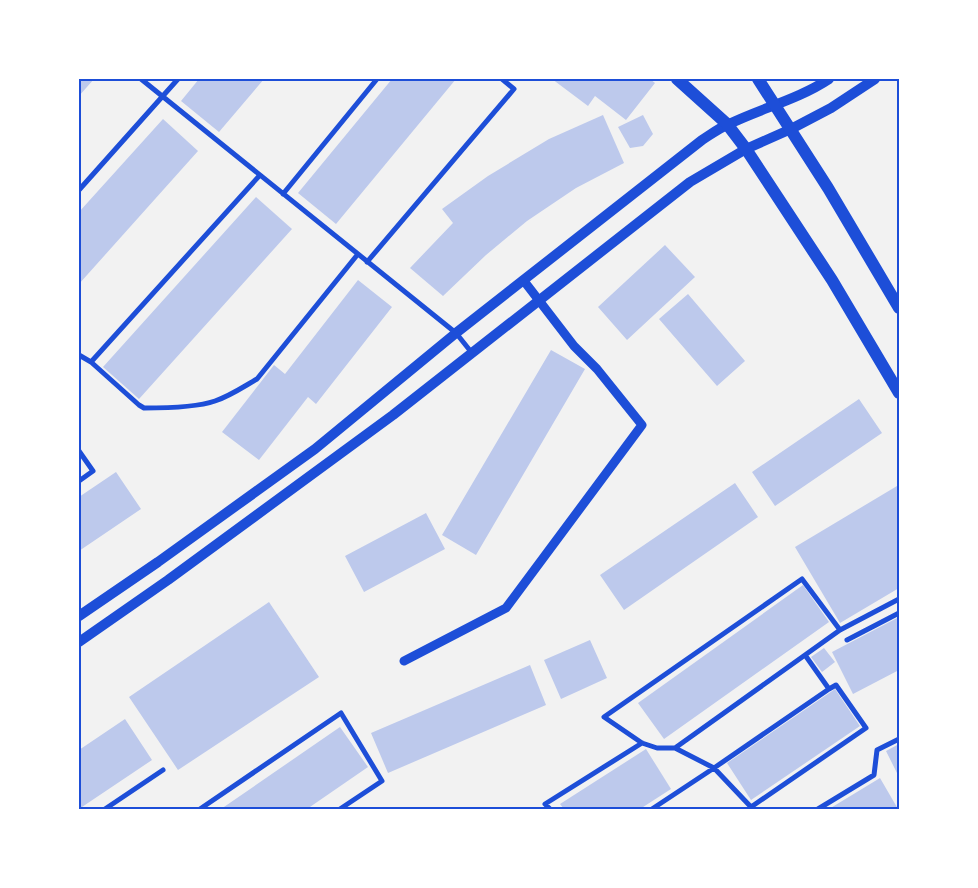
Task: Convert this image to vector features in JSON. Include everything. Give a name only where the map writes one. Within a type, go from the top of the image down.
[{"type":"main road","points":[[677,79],[727,124],[746,149],[832,280],[899,394]]},
{"type":"main road","points":[[758,79],[791,129],[899,308]]},
{"type":"main road","points":[[79,616],[158,562],[315,448],[702,140],[727,124],[775,105],[820,85],[829,79]]},
{"type":"main road","points":[[79,642],[168,580],[393,415],[690,182],[746,149],[791,129],[830,108],[875,79]]},
{"type":"street","points":[[141,79],[456,334],[472,353]]},
{"type":"street","points":[[79,190],[178,79]]},
{"type":"street","points":[[283,194],[377,79]]},
{"type":"street","points":[[367,262],[514,88],[502,79]]},
{"type":"street","points":[[91,362],[260,175]]},
{"type":"street","points":[[79,354],[91,362],[138,405],[144,408],[213,402],[257,379],[358,254]]},
{"type":"street","points":[[404,661],[506,608],[642,425],[597,369],[574,346],[524,281]]},
{"type":"street","points":[[79,451],[93,471],[79,481]]},
{"type":"street","points":[[652,809],[714,768],[836,685],[866,728],[750,807],[714,768],[675,748],[657,748],[642,743],[604,717],[802,579],[840,630]]},
{"type":"street","points":[[675,748],[840,630],[899,599]]},
{"type":"street","points":[[847,640],[899,613]]},
{"type":"street","points":[[805,655],[830,689]]},
{"type":"street","points":[[200,809],[341,713],[382,781],[340,809]]},
{"type":"street","points":[[818,809],[874,775],[877,750],[899,739]]},
{"type":"street","points":[[550,809],[545,804],[642,743]]},
{"type":"street","points":[[105,809],[163,770]]},
{"type":"building","points":[[79,79],[94,79],[79,96]]},
{"type":"building","points":[[199,79],[264,79],[219,132],[181,101]]},
{"type":"building","points":[[392,79],[456,79],[336,224],[298,193]]},
{"type":"building","points":[[552,79],[650,79],[655,83],[626,120],[595,96],[588,106]]},
{"type":"building","points":[[603,115],[624,163],[576,188],[527,221],[486,255],[443,296],[410,268],[453,223],[442,209],[488,176],[549,139]]},
{"type":"building","points":[[643,115],[653,134],[643,146],[630,148],[618,127]]},
{"type":"building","points":[[163,119],[198,151],[79,284],[79,212]]},
{"type":"building","points":[[256,197],[292,229],[139,399],[103,367]]},
{"type":"building","points":[[665,245],[695,277],[627,340],[598,307]]},
{"type":"building","points":[[358,280],[392,307],[316,404],[308,397],[259,460],[222,432],[274,365],[285,374]]},
{"type":"building","points":[[688,294],[745,361],[717,386],[659,319]]},
{"type":"building","points":[[551,350],[585,369],[476,555],[442,535]]},
{"type":"building","points":[[859,399],[882,433],[775,506],[752,472]]},
{"type":"building","points":[[116,472],[141,509],[79,551],[79,497]]},
{"type":"building","points":[[735,483],[758,517],[624,610],[600,575]]},
{"type":"building","points":[[897,486],[899,489],[899,588],[840,623],[795,547]]},
{"type":"building","points":[[426,513],[445,549],[364,592],[345,556]]},
{"type":"building","points":[[803,585],[829,622],[664,739],[638,703]]},
{"type":"building","points":[[269,602],[319,677],[178,770],[129,697]]},
{"type":"building","points":[[899,617],[899,670],[853,694],[832,652]]},
{"type":"building","points":[[590,640],[607,678],[561,699],[544,660]]},
{"type":"building","points":[[824,648],[835,662],[822,672],[811,657]]},
{"type":"building","points":[[530,665],[546,705],[388,773],[371,733]]},
{"type":"building","points":[[835,689],[860,726],[751,800],[727,763]]},
{"type":"building","points":[[125,719],[152,760],[79,809],[79,750]]},
{"type":"building","points":[[340,727],[368,767],[307,809],[221,809]]},
{"type":"building","points":[[899,744],[899,777],[886,751]]},
{"type":"building","points":[[646,749],[671,789],[640,809],[564,809],[560,804]]},
{"type":"building","points":[[880,778],[898,809],[829,809]]}]
